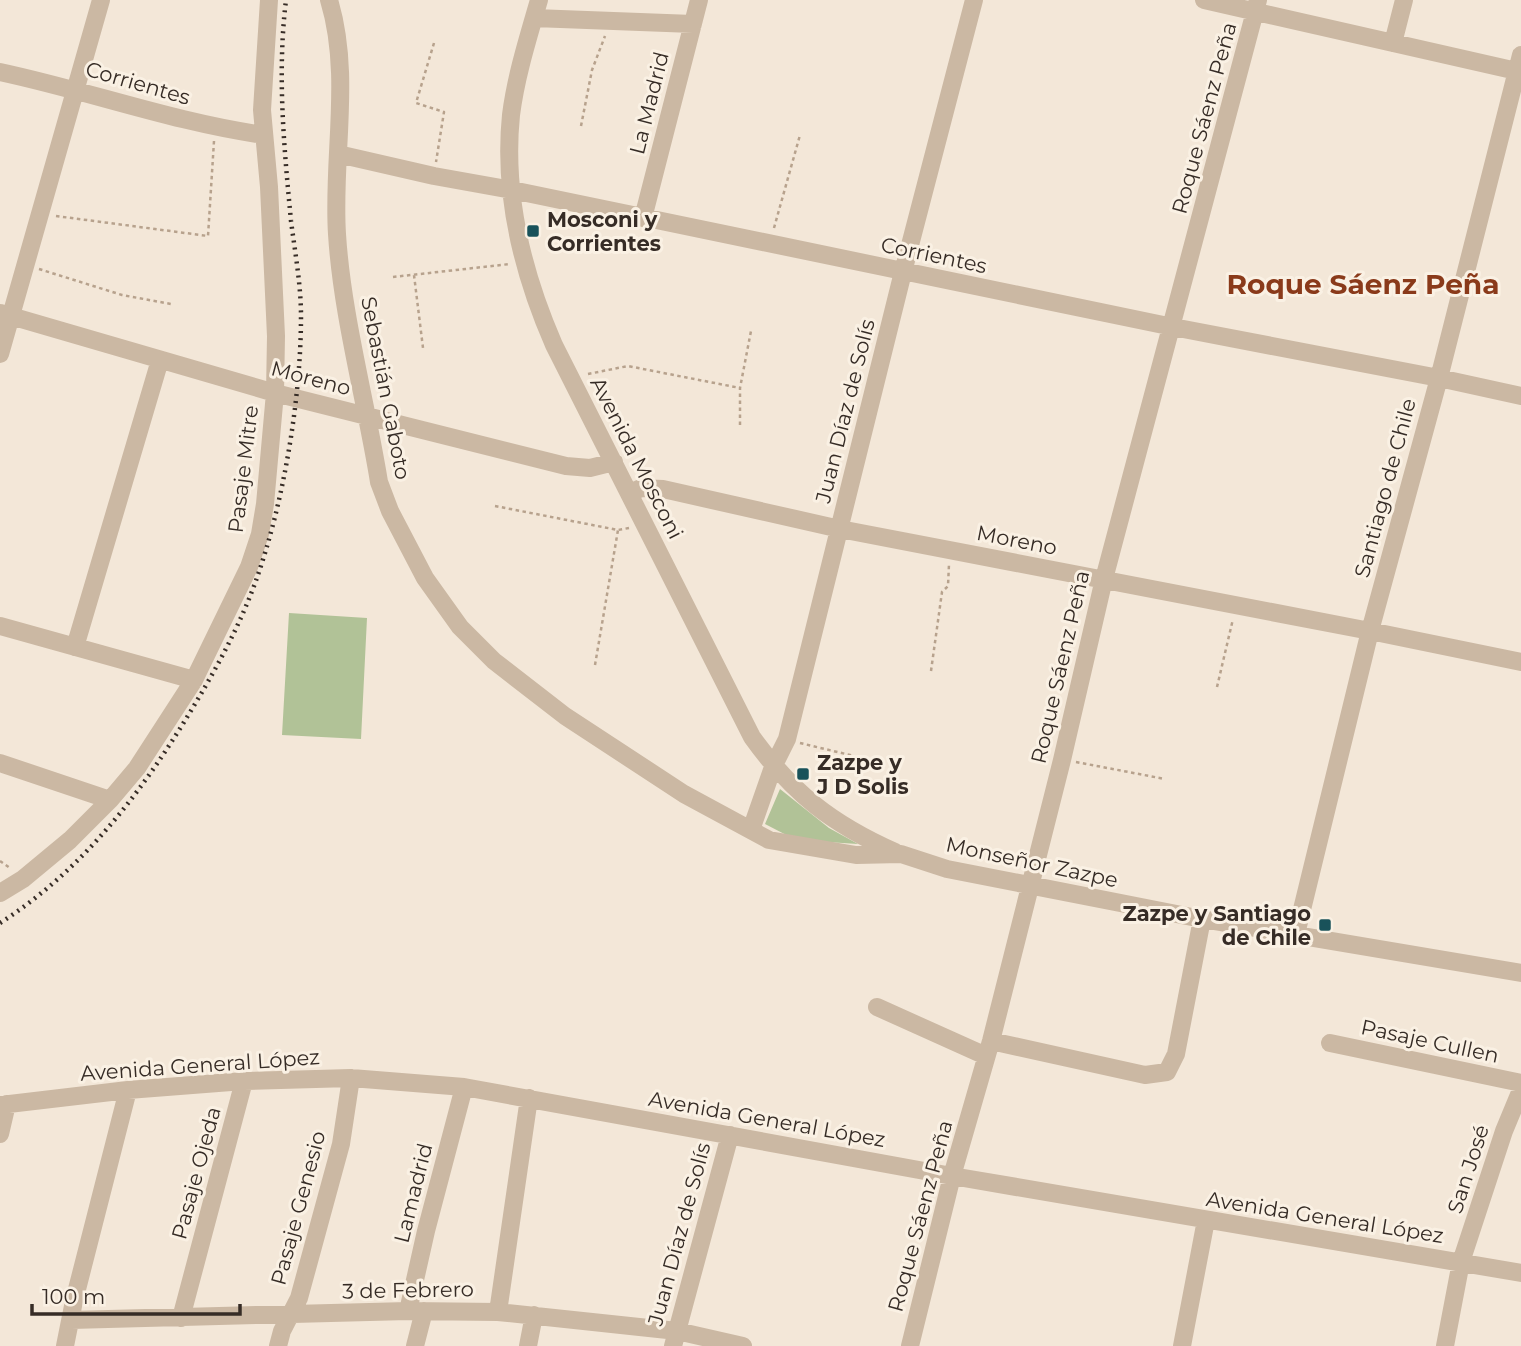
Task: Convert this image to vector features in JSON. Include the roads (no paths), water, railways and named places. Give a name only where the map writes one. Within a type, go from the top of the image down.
[{"type":"street","points":[[0,354],[5,314],[25,265],[101,0]]},
{"type":"street","name":"Pasaje Mitre","points":[[0,893],[23,879],[70,840],[137,768],[194,680],[250,567],[260,534],[275,393],[276,336],[269,187],[262,110],[269,0]]},
{"type":"street","name":"Sebastián Gaboto","points":[[330,0],[337,27],[340,56],[338,154],[334,189],[342,286],[369,416],[379,482],[390,511],[425,578],[460,627],[485,653],[565,716]]},
{"type":"street","name":"Avenida Mosconi","points":[[539,0],[517,79],[511,117],[512,190],[524,262],[535,302],[570,378],[738,710],[773,767],[829,818],[901,855]]},
{"type":"street","name":"La Madrid","points":[[643,218],[699,0]]},
{"type":"street","name":"Juan Díaz de Solís","points":[[751,830],[773,767],[787,739],[903,272],[974,0]]},
{"type":"street","points":[[1204,0],[1257,5],[1393,43],[1520,66]]},
{"type":"street","points":[[1393,43],[1404,0]]},
{"type":"street","name":"Roque Sáenz Peña","points":[[910,1346],[1062,760],[1104,579],[1257,5]]},
{"type":"street","points":[[534,18],[693,24]]},
{"type":"street","name":"Santiago de Chile","points":[[1296,934],[1370,631],[1520,66]]},
{"type":"street","name":"Corrientes","points":[[0,72],[60,85],[215,128],[264,135]]},
{"type":"street","name":"Corrientes","points":[[338,154],[433,176],[1521,396]]},
{"type":"street","name":"Moreno","points":[[5,314],[275,393],[566,466],[590,468],[614,462]]},
{"type":"street","points":[[75,647],[160,360]]},
{"type":"street","name":"Moreno","points":[[630,493],[641,488],[663,489],[840,530],[1104,579],[1521,662]]},
{"type":"street","points":[[0,626],[194,680]]},
{"type":"street","name":"Monseñor Zazpe","points":[[565,716],[684,794],[769,840],[856,855],[901,855],[947,869],[1202,919],[1521,973]]},
{"type":"street","points":[[0,763],[110,800]]},
{"type":"street","points":[[877,1007],[988,1049],[1145,1075],[1167,1072],[1176,1054],[1202,919]]},
{"type":"street","name":"Pasaje Cullen","points":[[1330,1043],[1521,1083]]},
{"type":"street","name":"Avenida General López","points":[[4,1104],[128,1090],[244,1081],[351,1078],[464,1087],[952,1176],[1521,1273]]},
{"type":"street","name":"Pasaje Genesio","points":[[278,1346],[299,1298],[341,1144],[351,1078]]},
{"type":"street","name":"Pasaje Ojeda","points":[[181,1318],[244,1081]]},
{"type":"street","name":"Lamadrid","points":[[415,1346],[416,1311],[426,1231],[464,1087]]},
{"type":"street","points":[[65,1346],[128,1090]]},
{"type":"street","name":"San José","points":[[1445,1346],[1461,1262],[1504,1131],[1521,1090]]},
{"type":"street","points":[[498,1312],[529,1098]]},
{"type":"street","points":[[0,1134],[4,1104]]},
{"type":"street","name":"Juan Díaz de Solís","points":[[675,1339],[730,1135]]},
{"type":"street","points":[[1182,1346],[1206,1220]]},
{"type":"street","name":"3 de Febrero","points":[[71,1320],[416,1311],[498,1312],[534,1315],[675,1339],[743,1346]]},
{"type":"street","points":[[528,1346],[534,1315]]},
{"type":"railway","points":[[0,923],[30,902],[84,854],[153,770],[226,649],[248,602],[264,555],[282,488],[294,418],[300,348],[300,292],[282,110],[286,0]]},
{"type":"place","name":"Mosconi y Corrientes","points":[[533,231]]},
{"type":"place","name":"Zazpe y J D Solis","points":[[803,774]]},
{"type":"place","name":"Zazpe y Santiago de Chile","points":[[1325,925]]},
{"type":"district","name":"Roque Sáenz Peña","points":[[1363,284]]}]
